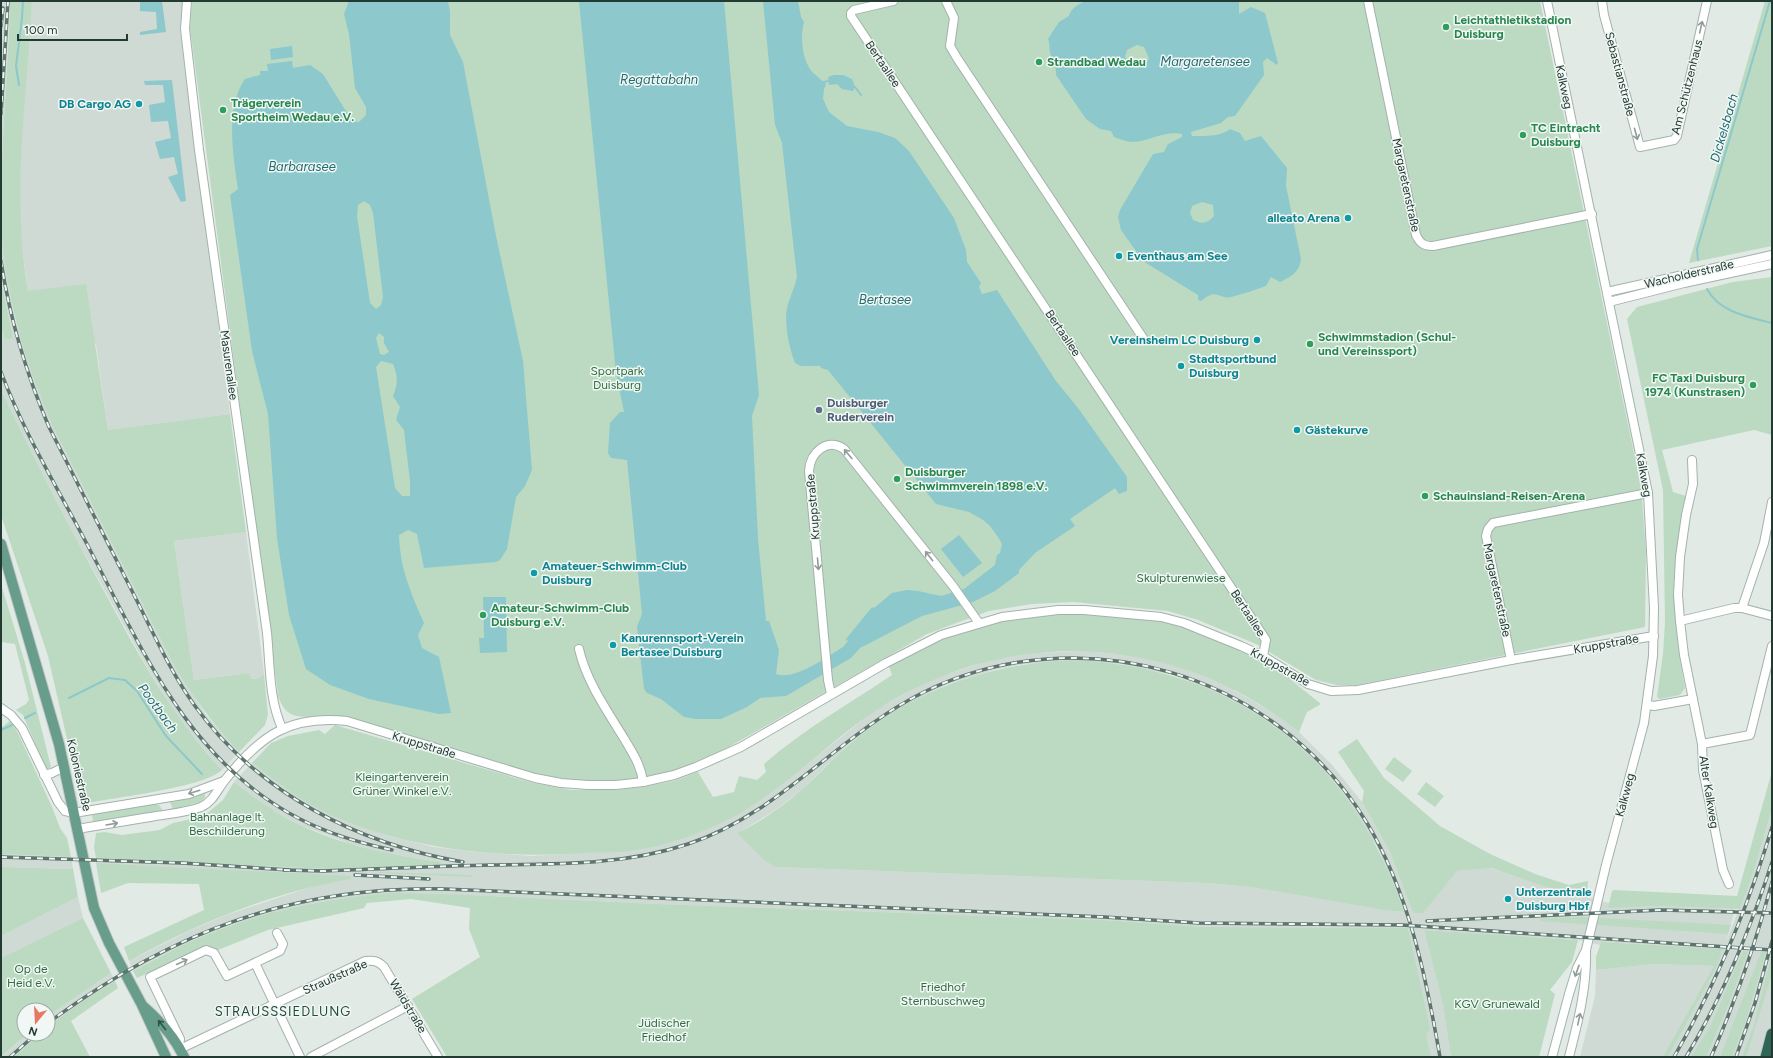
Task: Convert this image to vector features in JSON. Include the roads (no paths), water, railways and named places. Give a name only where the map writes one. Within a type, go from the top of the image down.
[{"type":"highway","points":[[1766,1057],[1772,1034]]},
{"type":"main road","name":"Koloniestraße","points":[[1,544],[37,662],[64,767],[94,908],[123,972],[142,1005],[166,1057]]},
{"type":"main road","name":"Koloniestraße","points":[[142,1005],[157,1018],[181,1051]]},
{"type":"street","name":"Masurenallee","points":[[187,1],[185,29],[200,150],[267,633],[274,702],[277,718],[282,728]]},
{"type":"street","name":"Bertaallee","points":[[893,1],[862,7],[851,12],[857,25],[1266,640],[1263,656]]},
{"type":"street","points":[[946,1],[954,18],[950,46],[1142,338]]},
{"type":"street","name":"Margaretenstraße","points":[[1368,1],[1416,235],[1421,244],[1433,246],[1592,214]]},
{"type":"street","name":"Kalkweg","points":[[1547,1],[1592,214],[1648,494],[1652,544],[1654,636],[1648,705],[1586,950],[1577,968],[1552,1057]]},
{"type":"street","name":"Sebastianstraße","points":[[1602,1],[1604,15],[1640,147]]},
{"type":"street","name":"Am Schützenhaus","points":[[1640,147],[1674,140],[1677,136],[1707,1]]},
{"type":"street","name":"Wacholderstraße","points":[[1607,292],[1772,255]]},
{"type":"street","name":"Wacholderstraße","points":[[1609,302],[1658,289],[1772,264]]},
{"type":"street","name":"Kruppstraße","points":[[831,694],[828,676],[809,471],[811,459],[819,449],[832,445],[839,446],[844,449],[956,590],[979,623]]},
{"type":"street","points":[[1692,460],[1693,484],[1686,515],[1680,557],[1678,595],[1680,621],[1734,608],[1742,608],[1772,616]]},
{"type":"street","name":"Margaretenstraße","points":[[1512,660],[1486,536],[1488,529],[1493,523],[1648,494]]},
{"type":"street","points":[[1742,608],[1764,543],[1772,502]]},
{"type":"street","name":"Kruppstraße","points":[[78,829],[171,814],[201,807],[214,797],[224,780],[264,738],[282,728],[322,720],[347,721],[535,778],[561,783],[616,786],[674,775],[741,747],[831,694],[915,647],[941,635],[979,623],[1031,612],[1084,610],[1161,617],[1184,623],[1263,656],[1308,684],[1338,691],[1358,690],[1512,660],[1654,636]]},
{"type":"street","name":"Alter Kalkweg","points":[[1680,621],[1684,655],[1702,744],[1703,770],[1723,870],[1729,884]]},
{"type":"street","points":[[1702,744],[1750,734],[1772,646]]},
{"type":"street","points":[[579,649],[582,662],[602,700],[641,766],[643,782]]},
{"type":"street","points":[[1648,705],[1654,706],[1693,699]]},
{"type":"street","points":[[1,708],[22,728],[60,807],[65,811],[74,813]]},
{"type":"street","points":[[44,775],[64,767]]},
{"type":"street","name":"Kruppstraße","points":[[74,813],[189,794],[216,785],[224,780]]},
{"type":"street","points":[[181,1051],[180,1039],[150,977],[206,950],[214,953],[227,976],[280,951],[283,944],[277,933]]},
{"type":"street","name":"Kalkweg","points":[[1570,1057],[1587,970],[1586,950]]},
{"type":"street","name":"Straußstraße","points":[[181,1051],[274,1004],[373,960]]},
{"type":"street","name":"Waldstraße","points":[[373,960],[379,962],[384,967],[438,1057]]},
{"type":"street","points":[[255,963],[300,1057]]},
{"type":"street","points":[[312,1057],[408,1006]]},
{"type":"water","points":[[140,1],[162,1],[166,32],[140,35],[140,32],[157,29],[156,12],[140,11]]},
{"type":"water","name":"Barbarasee","points":[[349,1],[448,1],[450,11],[450,35],[463,62],[496,236],[523,361],[532,470],[525,486],[516,497],[507,549],[500,560],[496,562],[424,568],[417,534],[408,530],[399,535],[404,570],[424,623],[418,635],[422,648],[439,657],[451,713],[439,714],[369,699],[330,685],[306,669],[289,615],[277,538],[268,414],[252,351],[230,195],[238,189],[234,162],[232,132],[233,117],[239,90],[245,79],[260,75],[260,71],[268,71],[267,64],[292,61],[293,68],[310,65],[323,74],[352,121],[359,122],[366,115],[366,107],[355,88],[349,34],[344,14]],"holes":[[[364,201],[370,205],[373,213],[383,297],[381,305],[376,309],[370,303],[357,216],[358,205]],[[379,333],[384,337],[384,343],[389,352],[384,355],[380,354],[376,338]],[[381,361],[393,364],[396,372],[397,384],[393,396],[400,407],[396,420],[404,430],[410,481],[410,496],[402,496],[395,488],[376,367]]]},
{"type":"water","points":[[579,1],[724,1],[759,395],[752,416],[758,539],[766,621],[769,621],[779,650],[776,674],[792,674],[801,671],[820,662],[843,647],[848,641],[846,639],[872,607],[874,608],[892,593],[907,590],[941,596],[964,589],[995,565],[997,555],[1000,553],[1002,544],[990,526],[983,520],[969,512],[936,504],[828,370],[821,368],[820,366],[801,366],[795,363],[789,342],[786,318],[788,304],[797,277],[782,143],[775,125],[763,1],[798,1],[801,17],[804,22],[802,40],[805,59],[812,71],[826,84],[823,99],[829,112],[847,126],[878,132],[895,138],[909,151],[954,218],[966,250],[967,262],[981,283],[979,287],[982,294],[997,290],[1056,381],[1078,408],[1127,477],[1127,491],[1119,494],[1115,488],[1070,519],[1075,526],[1035,553],[1019,570],[1019,573],[995,591],[973,602],[922,616],[860,648],[851,658],[786,696],[760,698],[747,707],[721,719],[696,719],[684,717],[661,699],[647,693],[644,689],[637,627],[642,614],[627,460],[611,458],[608,453],[610,423],[620,412],[624,412],[616,373]]},
{"type":"water","name":"Margaretensee","points":[[1085,1],[1239,1],[1239,14],[1251,7],[1265,13],[1278,63],[1277,65],[1267,58],[1263,62],[1264,75],[1235,116],[1228,117],[1221,123],[1191,132],[1192,136],[1212,136],[1226,132],[1230,129],[1240,133],[1245,141],[1261,136],[1287,168],[1286,186],[1301,259],[1299,268],[1291,276],[1280,282],[1271,277],[1266,286],[1231,297],[1223,297],[1215,294],[1201,301],[1198,300],[1198,295],[1138,258],[1136,251],[1121,230],[1118,217],[1120,210],[1153,154],[1164,152],[1168,144],[1182,137],[1182,134],[1170,133],[1139,141],[1128,142],[1114,137],[1111,131],[1100,129],[1086,119],[1056,75],[1056,68],[1050,52],[1048,39],[1059,22],[1069,16],[1073,9]],"holes":[[[1137,45],[1144,47],[1149,58],[1144,65],[1137,68],[1131,66],[1125,57],[1127,50]],[[1202,202],[1213,205],[1214,216],[1209,221],[1199,222],[1193,220],[1190,213],[1192,206]]]},
{"type":"water","points":[[292,46],[293,57],[271,60],[270,49]]},
{"type":"water","points":[[843,75],[852,79],[855,87],[853,91],[842,89],[837,84],[829,85],[828,77]]},
{"type":"water","points":[[172,80],[186,201],[181,202],[168,177],[178,174],[174,157],[160,159],[155,142],[171,138],[168,121],[151,122],[149,105],[165,102],[163,85],[145,85],[144,81]]},
{"type":"water","points":[[959,535],[982,563],[963,577],[941,549]]},
{"type":"water","points":[[483,597],[506,597],[507,652],[480,653],[479,638],[484,638]]},
{"type":"waterway","points":[[19,85],[16,66],[23,1]]},
{"type":"waterway","name":"Dickelsbach","points":[[1698,260],[1697,249],[1770,1]]},
{"type":"waterway","points":[[824,82],[828,81]]},
{"type":"waterway","points":[[855,87],[861,95]]},
{"type":"waterway","name":"Dickelsbach","points":[[1707,289],[1712,297],[1727,308],[1744,316],[1772,323]]},
{"type":"waterway","name":"Pootbach","points":[[69,698],[109,678],[125,680],[137,691],[166,736],[202,774]]},
{"type":"waterway","name":"Pootbach","points":[[25,718],[35,713]]},
{"type":"waterway","name":"Pootbach","points":[[1,730],[12,725]]},
{"type":"railway","points":[[1,114],[8,1]]},
{"type":"railway","points":[[1,26],[3,8]]},
{"type":"railway","points":[[1,261],[9,304],[20,346],[33,387],[49,427],[161,649],[195,706],[220,737],[249,765],[280,789],[313,810],[349,828],[386,842],[424,854],[463,862]]},
{"type":"railway","points":[[1,372],[31,439],[129,625],[173,700],[199,735],[228,767],[261,795],[300,819],[345,838],[392,850]]},
{"type":"railway","points":[[284,870],[324,871],[592,862],[616,860],[664,851],[688,844],[721,831],[752,814],[781,794],[864,729],[893,709],[924,692],[985,669],[1047,659],[1110,660],[1171,672],[1229,695],[1282,728],[1328,771],[1367,823],[1382,850],[1394,878],[1405,907],[1422,966],[1440,1057]]},
{"type":"railway","points":[[1674,1057],[1704,1002],[1730,945],[1742,916],[1772,827]]},
{"type":"railway","points":[[1,857],[182,863],[289,870]]},
{"type":"railway","points":[[1686,1057],[1712,1010],[1735,962],[1772,862]]},
{"type":"railway","points":[[355,875],[429,879]]},
{"type":"railway","points":[[1711,1057],[1745,971],[1772,882]]},
{"type":"railway","points":[[56,1017],[94,991],[140,964],[187,940],[234,921],[284,906],[335,896],[388,890],[444,889],[1104,917],[1199,923],[1402,925],[1772,950]]},
{"type":"railway","points":[[1427,921],[1661,910],[1772,913]]},
{"type":"railway","points":[[1736,1057],[1755,1003],[1772,941]]},
{"type":"railway","points":[[10,1057],[27,1042]]},
{"type":"place","name":"Leichtathletikstadion Duisburg","points":[[1446,27]]},
{"type":"place","name":"Strandbad Wedau","points":[[1039,62]]},
{"type":"place","name":"DB Cargo AG","points":[[139,104]]},
{"type":"place","name":"Trägerverein Sportheim Wedau e.V.","points":[[223,110]]},
{"type":"place","name":"TC Eintracht Duisburg","points":[[1523,135]]},
{"type":"place","name":"alleato Arena","points":[[1348,218]]},
{"type":"place","name":"Eventhaus am See","points":[[1119,256]]},
{"type":"place","name":"Vereinsheim LC Duisburg","points":[[1257,340]]},
{"type":"place","name":"Schwimmstadion (Schul- und Vereinssport)","points":[[1310,344]]},
{"type":"place","name":"Stadtsportbund Duisburg","points":[[1181,366]]},
{"type":"place","name":"FC Taxi Duisburg 1974 (Kunstrasen)","points":[[1753,385]]},
{"type":"place","name":"Duisburger Ruderverein","points":[[819,410]]},
{"type":"place","name":"Gästekurve","points":[[1297,430]]},
{"type":"place","name":"Duisburger Schwimmverein 1898 e.V.","points":[[897,479]]},
{"type":"place","name":"Schauinsland-Reisen-Arena","points":[[1425,496]]},
{"type":"place","name":"Amateuer-Schwimm-Club Duisburg","points":[[534,573]]},
{"type":"place","name":"Amateur-Schwimm-Club Duisburg e.V.","points":[[483,615]]},
{"type":"place","name":"Kanurennsport-Verein Bertasee Duisburg","points":[[613,645]]},
{"type":"place","name":"Unterzentrale Duisburg Hbf","points":[[1508,899]]},
{"type":"district","name":"STRAUSSSIEDLUNG","points":[[283,1011]]},
{"type":"water label","name":"Regattabahn","points":[[659,79]]},
{"type":"water label","name":"Bertasee","points":[[885,299]]},
{"type":"park label","name":"Sportpark Duisburg","points":[[617,378]]},
{"type":"park label","name":"Skulpturenwiese","points":[[1181,578]]},
{"type":"park label","name":"Kleingartenverein Grüner Winkel e.V.","points":[[402,784]]},
{"type":"park label","name":"Bahnanlage lt. Beschilderung","points":[[227,824]]},
{"type":"park label","name":"Op de Heid e.V.","points":[[31,976]]},
{"type":"park label","name":"Friedhof Sternbuschweg","points":[[943,994]]},
{"type":"park label","name":"KGV Grunewald","points":[[1497,1004]]},
{"type":"park label","name":"Jüdischer Friedhof","points":[[664,1030]]}]
